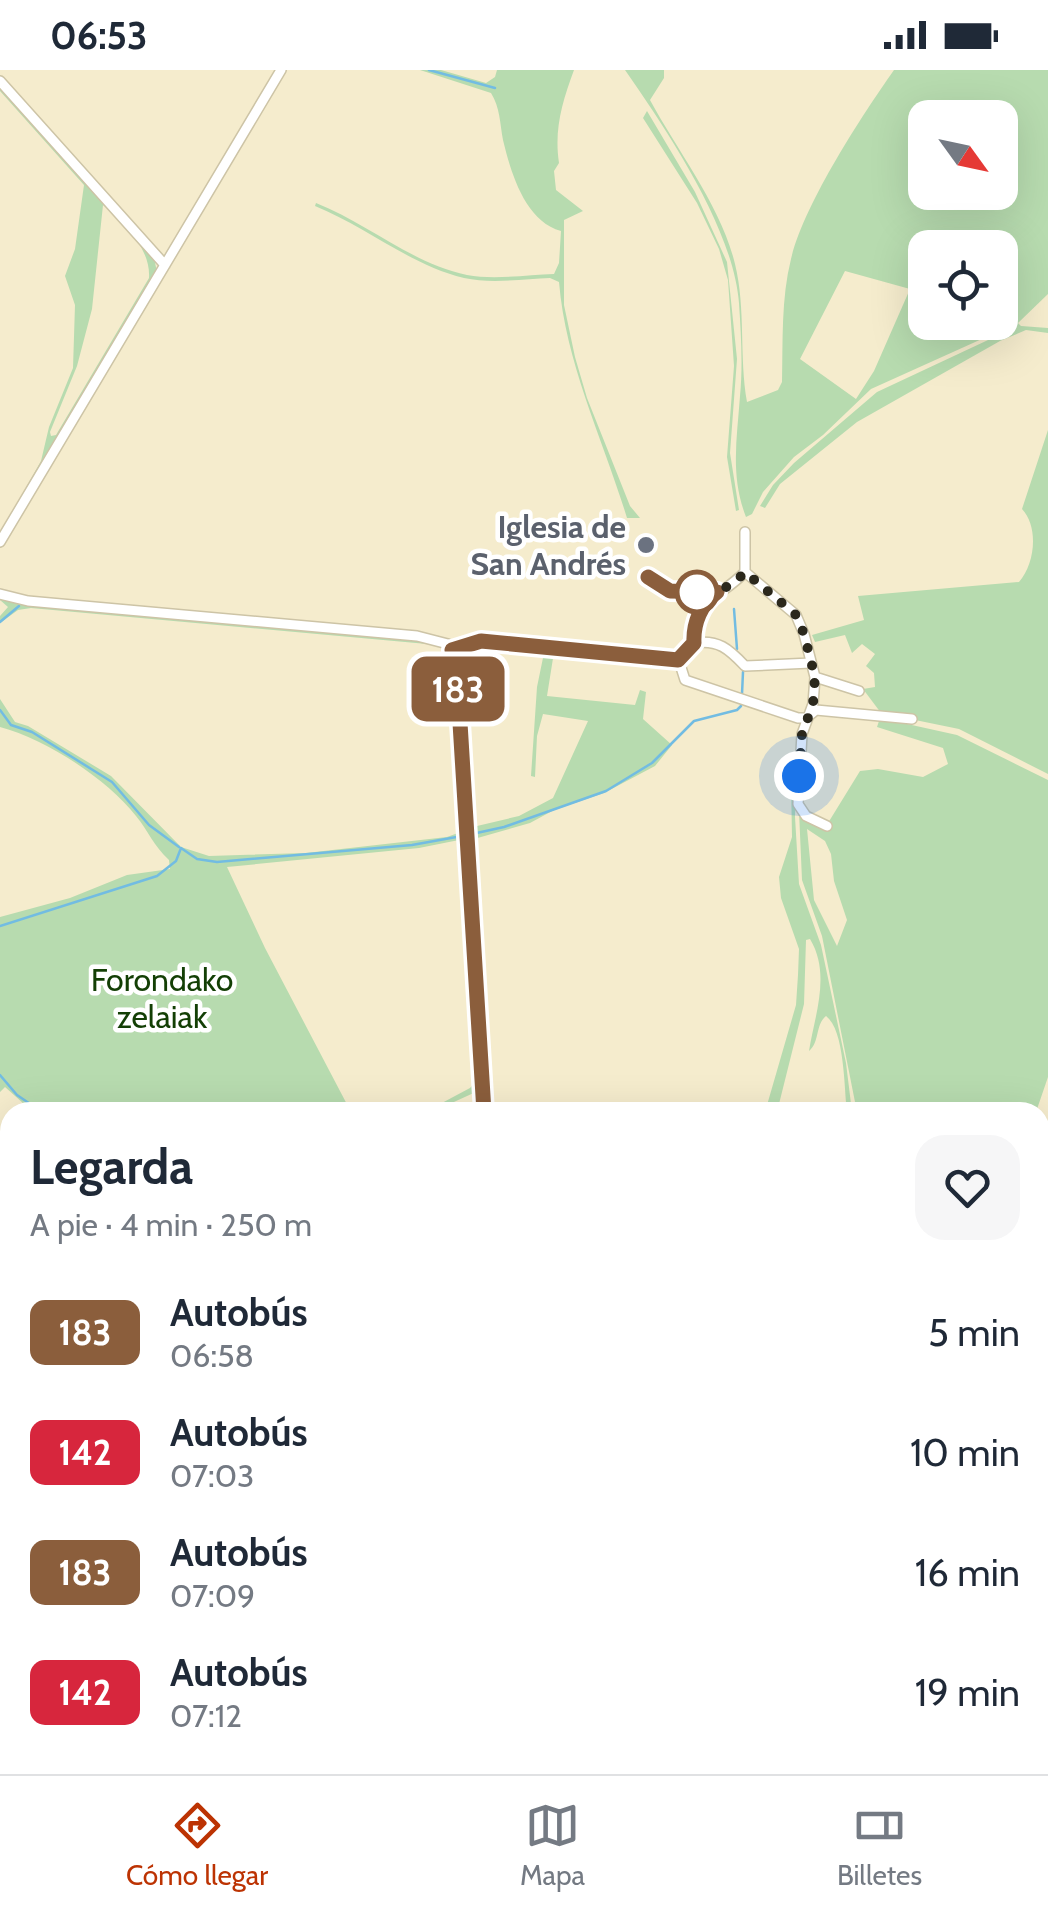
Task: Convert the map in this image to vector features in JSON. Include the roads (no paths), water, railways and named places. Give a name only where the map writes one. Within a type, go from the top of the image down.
[{"type":"street","points":[[0,542],[282,70]]},
{"type":"street","points":[[0,81],[165,265]]},
{"type":"street","points":[[694,643],[693,629],[706,600],[734,584],[745,572],[746,532]]},
{"type":"street","points":[[745,572],[796,615],[815,677],[813,704],[802,734],[798,804],[806,816],[828,826]]},
{"type":"street","points":[[648,577],[670,591],[717,592]]},
{"type":"street","points":[[0,594],[52,603],[417,636],[444,642],[452,650],[456,658],[483,1102]]},
{"type":"street","points":[[452,650],[481,641],[678,660]]},
{"type":"street","points":[[678,660],[694,643],[705,641],[726,647],[745,666],[811,663]]},
{"type":"street","points":[[678,660],[685,680],[698,686],[806,718]]},
{"type":"street","points":[[815,677],[859,691]]},
{"type":"street","points":[[806,718],[816,710],[912,719]]},
{"type":"waterway","points":[[429,70],[495,88]]},
{"type":"waterway","points":[[0,622],[19,606]]},
{"type":"waterway","points":[[734,609],[737,649]]},
{"type":"waterway","points":[[742,694],[743,672]]},
{"type":"waterway","points":[[472,834],[504,827],[606,791],[652,763],[694,721],[741,706]]},
{"type":"waterway","points":[[0,710],[11,725],[32,732],[112,782],[149,825],[179,847]]},
{"type":"waterway","points":[[0,926],[157,876],[176,861],[181,848],[197,859],[217,862],[412,845],[462,836]]},
{"type":"waterway","points":[[0,1075],[27,1102]]},
{"type":"place","name":"Iglesia de San Andrés","points":[[646,545]]},
{"type":"park label","name":"Forondako zelaiak","points":[[162,998]]}]
